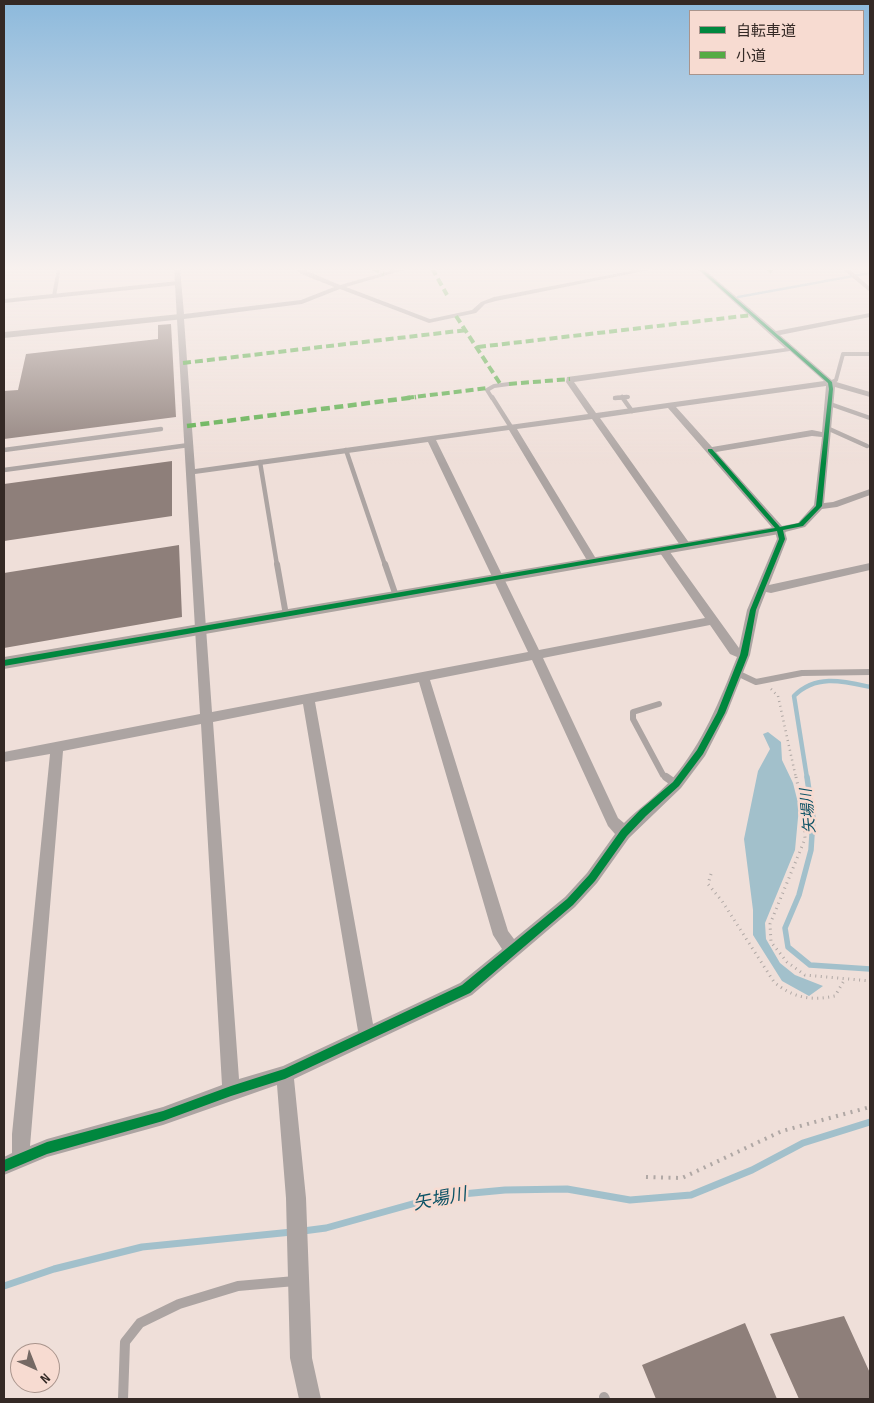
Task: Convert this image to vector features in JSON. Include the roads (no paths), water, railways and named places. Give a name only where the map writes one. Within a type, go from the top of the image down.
[{"type":"street","points":[[4,335],[19,333]]},
{"type":"street","points":[[181,333],[231,1090]]},
{"type":"street","points":[[774,334],[830,383],[870,395]]},
{"type":"street","points":[[686,546],[570,382],[570,378],[791,349]]},
{"type":"street","points":[[190,472],[830,383]]},
{"type":"street","points":[[4,663],[802,525],[819,506],[830,404],[830,383]]},
{"type":"street","points":[[4,1166],[56,1145],[163,1116],[231,1090],[285,1074],[323,1058],[367,1035],[466,989],[570,902],[592,878],[624,833],[643,813],[676,784],[710,736],[744,655],[753,610],[782,539],[780,530],[670,405]]},
{"type":"street","points":[[511,428],[593,562]]},
{"type":"street","points":[[710,450],[826,432]]},
{"type":"street","points":[[430,439],[500,578],[612,822],[624,833]]},
{"type":"street","points":[[819,506],[834,505],[870,492]]},
{"type":"street","points":[[663,550],[711,621],[734,651],[744,655]]},
{"type":"street","points":[[762,588],[772,589],[870,567]]},
{"type":"street","points":[[4,757],[711,621]]},
{"type":"street","points":[[423,676],[501,935],[512,950]]},
{"type":"street","points":[[308,699],[367,1035]]},
{"type":"street","points":[[21,1160],[57,747]]},
{"type":"street","points":[[285,1074],[296,1198],[301,1358],[310,1399]]},
{"type":"lane","points":[[830,383],[836,380],[843,354],[870,354]]},
{"type":"lane","points":[[509,384],[494,386],[487,390],[511,428]]},
{"type":"lane","points":[[622,397],[632,410]]},
{"type":"lane","points":[[615,398],[628,397]]},
{"type":"lane","points":[[830,404],[870,418]]},
{"type":"lane","points":[[4,450],[161,430]]},
{"type":"lane","points":[[826,432],[867,446]]},
{"type":"lane","points":[[4,470],[189,445]]},
{"type":"lane","points":[[346,450],[396,596]]},
{"type":"lane","points":[[260,462],[286,615]]},
{"type":"lane","points":[[737,673],[756,682],[802,672],[870,672]]},
{"type":"lane","points":[[659,704],[637,709],[633,712],[633,719],[663,775],[676,784]]},
{"type":"lane","points":[[122,1399],[125,1342],[140,1323],[179,1304],[238,1286],[298,1273]]},
{"type":"water","points":[[768,732],[781,742],[782,760],[793,783],[799,807],[795,850],[765,923],[766,939],[780,963],[795,975],[823,986],[809,996],[782,981],[753,935],[753,910],[744,839],[758,771],[770,749],[763,734]]},
{"type":"waterway","name":"矢場川","points":[[807,778],[794,696],[811,684],[821,682],[840,681],[870,687]]},
{"type":"waterway","name":"矢場川","points":[[807,777],[813,818],[811,850],[799,895],[785,928],[788,947],[810,965],[870,969]]},
{"type":"waterway","name":"矢場川","points":[[303,1231],[326,1228],[441,1196],[505,1190],[567,1189],[630,1200],[691,1195],[752,1170],[803,1143],[870,1122]]},
{"type":"waterway","name":"矢場川","points":[[4,1286],[54,1269],[142,1247],[292,1232]]}]
